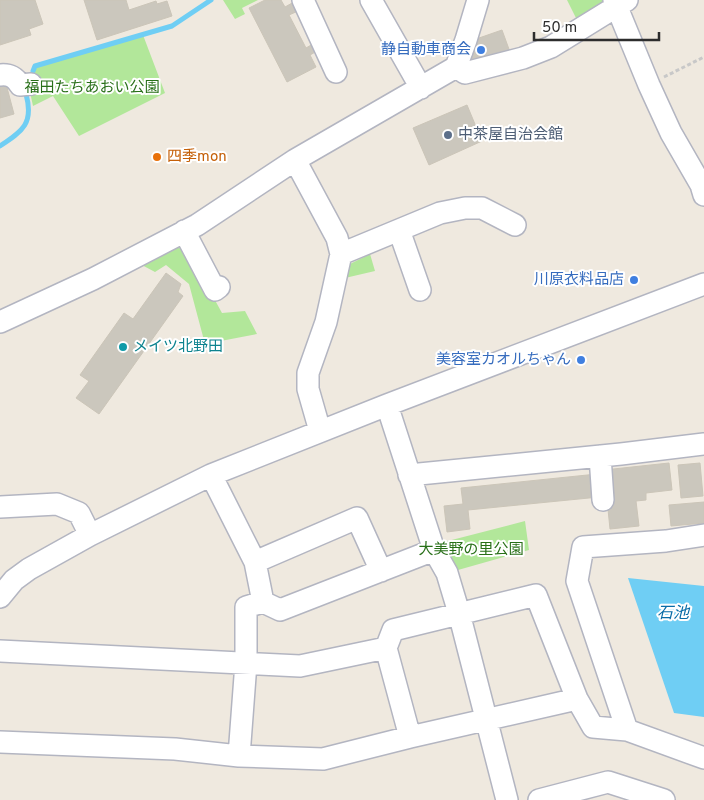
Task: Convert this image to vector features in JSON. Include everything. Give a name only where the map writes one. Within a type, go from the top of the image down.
[{"type":"street","points":[[303,0],[336,72]]},
{"type":"street","points":[[371,0],[421,88]]},
{"type":"street","points":[[0,322],[93,279],[197,225],[295,160],[456,67],[478,0]]},
{"type":"street","points":[[456,67],[465,73],[523,58],[551,47],[619,2],[649,85],[671,133],[702,183]]},
{"type":"street","points":[[0,75],[6,74],[15,78],[20,85],[32,84]]},
{"type":"street","points":[[295,160],[337,238],[341,254],[326,322],[308,372],[308,389],[320,431]]},
{"type":"street","points":[[341,254],[440,213],[465,208],[482,208],[515,225]]},
{"type":"street","points":[[399,230],[420,290]]},
{"type":"street","points":[[184,231],[215,290],[219,287]]},
{"type":"street","points":[[0,597],[14,580],[29,569],[211,475],[387,405],[704,284]]},
{"type":"street","points":[[387,405],[434,550],[447,573],[507,800]]},
{"type":"street","points":[[409,475],[704,444]]},
{"type":"street","points":[[600,456],[603,500]]},
{"type":"street","points":[[211,475],[255,562],[264,602]]},
{"type":"street","points":[[0,507],[57,504],[79,513],[90,536]]},
{"type":"street","points":[[255,562],[357,518],[381,571]]},
{"type":"street","points":[[628,730],[577,581],[583,547],[666,541],[704,535]]},
{"type":"street","points":[[239,756],[246,663],[246,607],[264,602],[280,610],[434,550]]},
{"type":"street","points":[[410,737],[386,648],[393,630],[536,596],[577,699],[593,727],[628,730],[704,758]]},
{"type":"street","points":[[0,651],[300,666],[386,648]]},
{"type":"street","points":[[0,742],[175,749],[239,756],[323,759],[577,699]]},
{"type":"street","points":[[538,800],[608,782],[664,800]]},
{"type":"path","points":[[649,85],[704,57]]},
{"type":"green space","points":[[223,0],[258,0],[242,8],[245,14],[235,19]]},
{"type":"green space","points":[[567,0],[610,0],[579,24]]},
{"type":"green space","name":"福田たちあおい公園","points":[[143,35],[165,93],[79,136],[53,96],[33,106],[30,92],[35,66]]},
{"type":"green space","points":[[182,240],[222,313],[245,311],[257,334],[205,344],[189,284],[166,265],[155,272],[138,263]]},
{"type":"green space","points":[[370,254],[375,271],[345,278],[350,264]]},
{"type":"green space","name":"大美野の里公園","points":[[525,521],[529,550],[458,570],[440,543]]},
{"type":"water","name":"石池","points":[[628,578],[704,586],[704,717],[674,713]]},
{"type":"building","points":[[0,0],[35,0],[43,24],[29,29],[31,35],[0,45]]},
{"type":"building","points":[[84,0],[126,0],[129,10],[156,1],[157,4],[167,1],[172,16],[97,40]]},
{"type":"building","points":[[265,0],[281,0],[285,7],[294,2],[298,11],[289,15],[306,48],[313,44],[317,51],[310,55],[316,67],[287,82],[249,8]]},
{"type":"building","points":[[502,30],[510,52],[470,63],[479,38]]},
{"type":"building","points":[[5,80],[14,114],[0,118],[0,82]]},
{"type":"building","name":"中茶屋自治会館","points":[[467,105],[482,141],[429,165],[413,128]]},
{"type":"building","name":"メイツ北野田","points":[[166,273],[181,284],[178,292],[183,296],[99,414],[76,398],[89,381],[80,375],[124,313],[133,319]]},
{"type":"building","points":[[669,463],[672,490],[646,493],[646,500],[636,501],[639,526],[610,529],[604,470]]},
{"type":"building","points":[[700,463],[703,496],[681,498],[678,465]]},
{"type":"building","points":[[597,474],[599,497],[468,510],[470,529],[447,532],[444,506],[463,504],[461,488]]},
{"type":"building","points":[[704,502],[704,523],[671,526],[669,505]]},
{"type":"waterway","points":[[33,71],[35,66],[172,26],[211,0]]},
{"type":"waterway","points":[[0,146],[15,136],[25,125],[29,112],[26,94]]},
{"type":"place","name":"静自動車商会","points":[[481,50]]},
{"type":"place","name":"中茶屋自治会館","points":[[448,135]]},
{"type":"place","name":"四季mon","points":[[157,157]]},
{"type":"place","name":"川原衣料品店","points":[[634,280]]},
{"type":"place","name":"メイツ北野田","points":[[123,347]]},
{"type":"place","name":"美容室カオルちゃん","points":[[581,360]]}]
